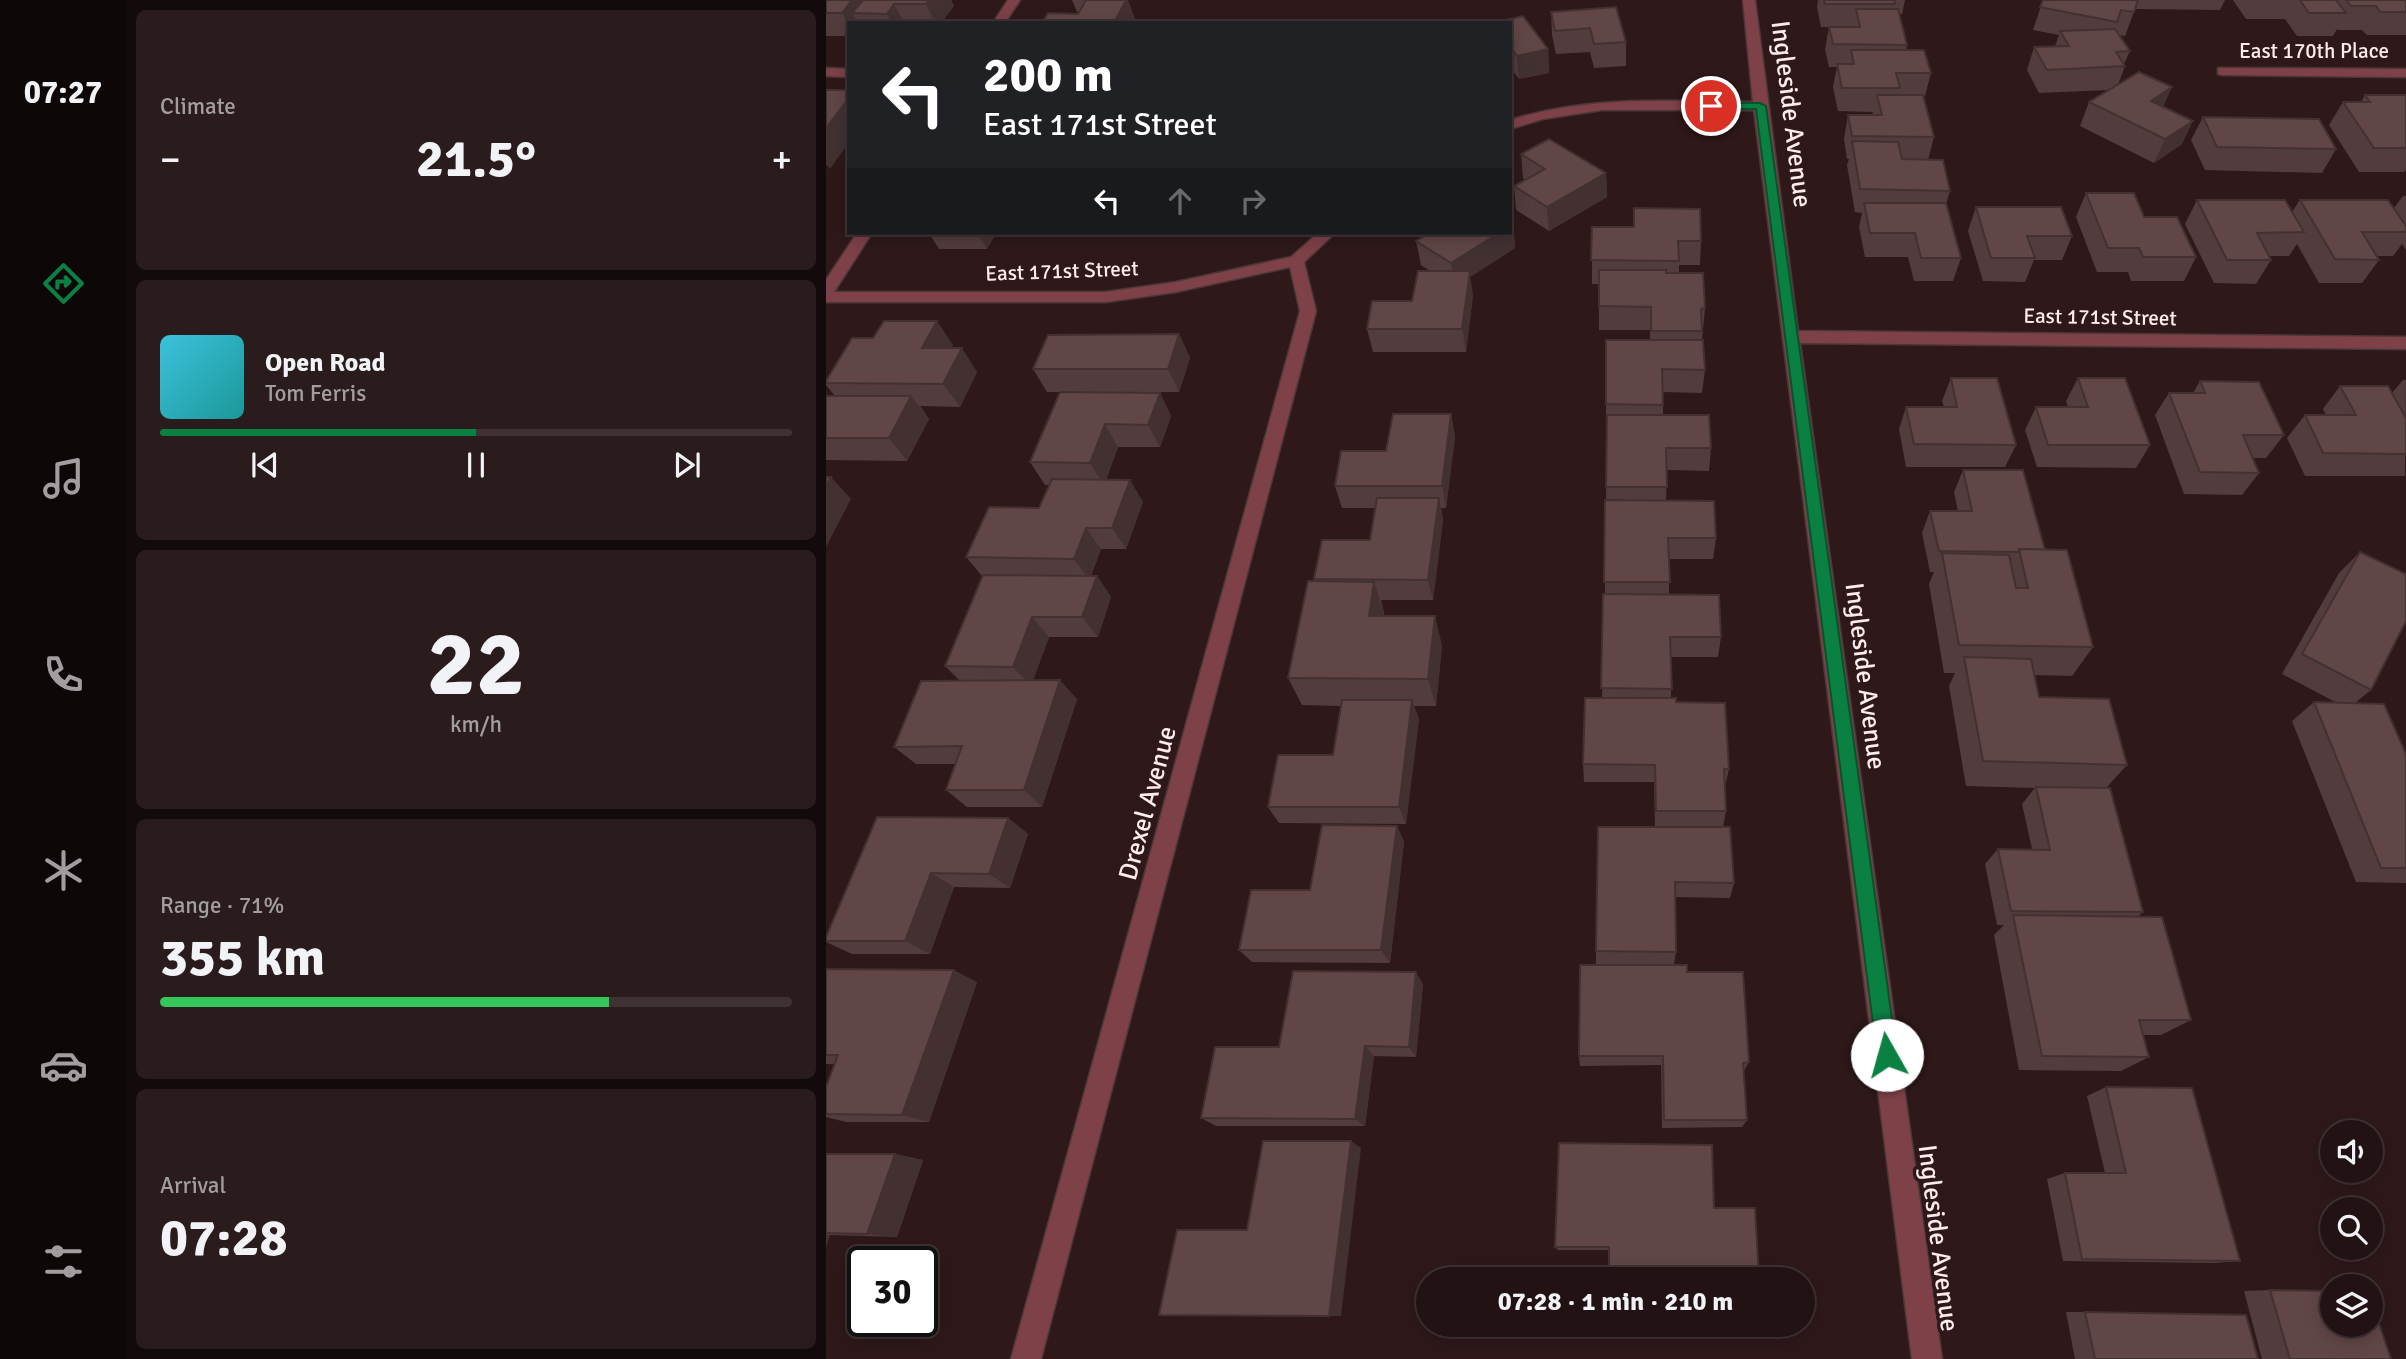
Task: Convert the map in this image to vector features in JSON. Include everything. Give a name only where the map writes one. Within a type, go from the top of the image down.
[{"type":"street","points":[[1000,21],[1014,0]]},
{"type":"street","name":"Ingleside Avenue","points":[[1749,0],[1760,106],[1793,337],[1927,1359]]},
{"type":"street","name":"East 170th Place","points":[[2223,71],[2406,73]]},
{"type":"street","points":[[826,72],[847,72]]},
{"type":"street","points":[[1512,124],[1556,112],[1600,107],[1760,106]]},
{"type":"street","points":[[826,295],[863,235]]},
{"type":"street","name":"East 171st Street","points":[[826,295],[1106,297],[1176,287],[1296,261],[1325,235]]},
{"type":"street","name":"Drexel Avenue","points":[[1026,1359],[1308,311],[1296,261]]},
{"type":"street","name":"East 171st Street","points":[[1793,337],[2406,344]]},
{"type":"building","points":[[826,0],[852,0],[842,13],[826,13]]},
{"type":"building","points":[[863,0],[929,0],[926,4],[894,4],[887,14],[852,13]]},
{"type":"building","points":[[1086,0],[1126,0],[1115,21],[1043,21],[1048,13],[1078,14]]},
{"type":"building","points":[[1824,0],[1894,0],[1895,4],[1825,4]]},
{"type":"building","points":[[2043,0],[2138,0],[2134,12],[2121,10],[2117,22],[2040,7]]},
{"type":"building","points":[[2300,0],[2336,0],[2346,13],[2309,13]]},
{"type":"building","points":[[2346,0],[2406,0],[2406,12],[2380,12],[2376,6],[2351,6]]},
{"type":"building","points":[[1616,7],[1626,42],[1594,44],[1590,28],[1555,31],[1551,12]]},
{"type":"building","points":[[1856,9],[1898,9],[1907,45],[1833,44],[1829,27],[1860,27]]},
{"type":"building","points":[[1523,16],[1548,49],[1517,56],[1512,49],[1512,21],[1501,21]]},
{"type":"building","points":[[2115,29],[2130,51],[2116,52],[2125,66],[2047,70],[2034,47],[2069,46],[2060,31]]},
{"type":"building","points":[[1851,50],[1924,50],[1931,73],[1896,73],[1900,88],[1842,88],[1837,64],[1854,64]]},
{"type":"building","points":[[2139,72],[2172,87],[2151,101],[2193,121],[2165,139],[2089,102]]},
{"type":"building","points":[[826,90],[847,90],[847,101],[826,128]]},
{"type":"building","points":[[1877,95],[1923,95],[1934,137],[1852,136],[1848,115],[1882,115]]},
{"type":"building","points":[[2365,95],[2406,95],[2406,148],[2374,148],[2343,102],[2370,102]]},
{"type":"building","points":[[2203,117],[2319,119],[2336,149],[2217,147]]},
{"type":"building","points":[[1549,139],[1606,173],[1547,207],[1514,186],[1545,169],[1521,154]]},
{"type":"building","points":[[1852,141],[1898,142],[1902,159],[1943,160],[1950,191],[1860,189]]},
{"type":"building","points":[[2086,193],[2134,193],[2144,217],[2177,217],[2196,257],[2143,257],[2139,248],[2108,248]]},
{"type":"building","points":[[2197,200],[2285,200],[2304,232],[2257,233],[2271,260],[2227,260]]},
{"type":"building","points":[[2300,200],[2388,200],[2406,226],[2406,232],[2362,232],[2379,260],[2335,259]]},
{"type":"building","points":[[1864,203],[1946,203],[1961,258],[1921,258],[1915,233],[1870,233]]},
{"type":"building","points":[[1976,207],[2061,207],[2072,236],[2027,236],[2035,258],[1991,258]]},
{"type":"building","points":[[1634,208],[1700,209],[1701,241],[1678,241],[1679,261],[1591,260],[1592,227],[1634,227]]},
{"type":"building","points":[[1426,235],[1496,235],[1451,263],[1416,241]]},
{"type":"building","points":[[1599,270],[1703,273],[1705,308],[1701,309],[1702,331],[1651,331],[1651,307],[1599,306]]},
{"type":"building","points":[[1418,271],[1470,271],[1462,329],[1367,329],[1372,301],[1412,301]]},
{"type":"building","points":[[884,321],[937,321],[922,348],[962,348],[943,384],[826,383],[852,338],[873,338]]},
{"type":"building","points":[[1179,334],[1168,369],[1033,369],[1048,335]]},
{"type":"building","points":[[1606,340],[1703,340],[1705,370],[1662,369],[1663,405],[1606,404]]},
{"type":"building","points":[[1951,378],[1997,378],[2016,445],[1914,444],[1906,407],[1957,407]]},
{"type":"building","points":[[2078,378],[2125,378],[2150,445],[2048,445],[2036,407],[2088,407]]},
{"type":"building","points":[[2200,381],[2259,382],[2284,435],[2243,435],[2259,473],[2200,472],[2169,393],[2205,393]]},
{"type":"building","points":[[2340,386],[2388,386],[2406,418],[2406,454],[2323,453],[2305,415],[2356,415]]},
{"type":"building","points":[[1060,392],[1160,393],[1148,425],[1105,424],[1090,463],[1030,462]]},
{"type":"building","points":[[826,396],[911,396],[889,438],[826,438]]},
{"type":"building","points":[[1393,414],[1451,414],[1442,486],[1335,486],[1341,451],[1386,451]]},
{"type":"building","points":[[1607,415],[1709,415],[1711,448],[1666,448],[1667,487],[1606,487]]},
{"type":"building","points":[[1963,470],[2023,470],[2045,550],[1939,551],[1930,511],[1972,511]]},
{"type":"building","points":[[1052,479],[1130,480],[1112,528],[1086,528],[1074,559],[966,557],[989,507],[1039,508]]},
{"type":"building","points":[[1377,498],[1439,498],[1428,580],[1314,579],[1322,540],[1370,540]]},
{"type":"building","points":[[1605,500],[1714,501],[1716,538],[1668,538],[1670,582],[1604,582]]},
{"type":"building","points":[[2019,549],[2067,550],[2093,647],[1959,645],[1942,553],[2009,555],[2016,588],[2028,588]]},
{"type":"building","points":[[2360,552],[2406,574],[2406,621],[2371,690],[2302,654]]},
{"type":"building","points":[[983,575],[1097,576],[1082,617],[1032,617],[1013,667],[945,666]]},
{"type":"building","points":[[1308,581],[1374,582],[1369,616],[1435,616],[1428,679],[1288,678]]},
{"type":"building","points":[[1603,594],[1719,595],[1721,637],[1670,637],[1672,689],[1601,688]]},
{"type":"building","points":[[1964,657],[2031,659],[2039,697],[2109,699],[2127,765],[1983,761]]},
{"type":"building","points":[[1060,680],[1024,790],[946,790],[962,746],[894,747],[921,681]]},
{"type":"building","points":[[1585,698],[1676,698],[1676,702],[1725,703],[1729,769],[1724,769],[1726,811],[1656,811],[1655,765],[1583,764]]},
{"type":"building","points":[[1342,700],[1412,700],[1399,807],[1268,807],[1278,755],[1333,755]]},
{"type":"building","points":[[2314,702],[2384,704],[2406,754],[2406,868],[2381,868]]},
{"type":"building","points":[[2036,787],[2110,788],[2143,912],[2011,911],[1998,849],[2050,850]]},
{"type":"building","points":[[877,817],[1008,818],[989,874],[931,873],[905,941],[826,941],[826,937]]},
{"type":"building","points":[[1322,825],[1397,826],[1381,950],[1239,950],[1251,890],[1310,890]]},
{"type":"building","points":[[1598,827],[1730,827],[1734,883],[1675,882],[1676,952],[1596,951]]},
{"type":"building","points":[[2013,915],[2162,917],[2191,1020],[2139,1020],[2149,1057],[2042,1056]]},
{"type":"building","points":[[1580,965],[1687,965],[1687,972],[1743,972],[1749,1062],[1743,1063],[1747,1120],[1664,1120],[1663,1056],[1579,1056]]},
{"type":"building","points":[[826,969],[954,970],[902,1115],[826,1114],[826,1087],[838,1055],[826,1055]]},
{"type":"building","points":[[1293,971],[1416,972],[1409,1047],[1365,1046],[1355,1119],[1201,1118],[1215,1047],[1279,1047]]},
{"type":"building","points":[[2106,1087],[2192,1088],[2240,1261],[2082,1259],[2065,1173],[2126,1173]]},
{"type":"building","points":[[1263,1141],[1351,1141],[1329,1316],[1159,1315],[1177,1230],[1247,1230]]},
{"type":"building","points":[[1559,1143],[1712,1145],[1714,1208],[1755,1208],[1758,1267],[1609,1267],[1609,1247],[1555,1247]]},
{"type":"building","points":[[826,1154],[895,1154],[867,1234],[826,1233]]},
{"type":"building","points":[[2270,1290],[2320,1291],[2320,1337],[2383,1335],[2391,1359],[2290,1359]]},
{"type":"building","points":[[2085,1312],[2246,1315],[2258,1359],[2095,1359]]},
{"type":"route","points":[[1711,106],[1760,106],[1887,1055]]}]
